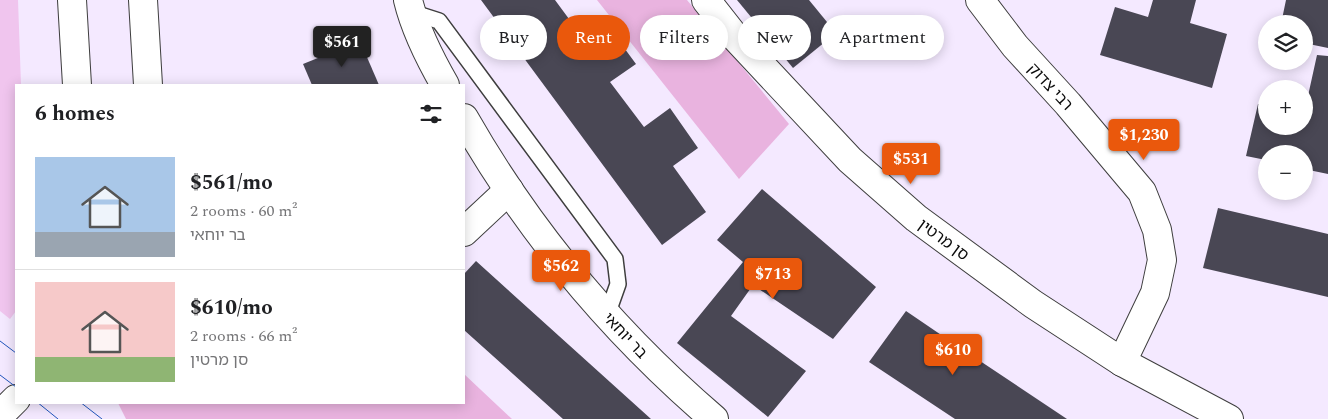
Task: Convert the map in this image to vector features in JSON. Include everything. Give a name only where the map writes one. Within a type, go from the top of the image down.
[{"type":"street","points":[[72,0],[77,84]]},
{"type":"street","points":[[143,0],[148,84]]},
{"type":"street","name":"סן מרטין","points":[[706,0],[734,36],[850,160],[916,218],[1033,304],[1122,362],[1229,419]]},
{"type":"street","name":"רבי צדוק","points":[[980,0],[1015,46],[1068,104],[1142,192],[1157,230],[1162,260],[1155,293],[1122,362]]},
{"type":"street","points":[[409,6],[436,70],[444,84]]},
{"type":"street","name":"בר יוחאי","points":[[465,120],[486,156],[531,222],[606,314],[677,387],[714,419]]},
{"type":"street","points":[[465,231],[509,190]]},
{"type":"street","points":[[0,415],[15,400]]},
{"type":"lane","points":[[409,6],[439,21],[615,258],[618,284],[606,314]]},
{"type":"shaded area","points":[[0,0],[18,0],[21,84],[15,84],[15,312],[10,319],[0,311]]},
{"type":"shaded area","points":[[597,0],[687,0],[699,15],[640,15],[640,54],[630,42],[630,15],[609,15]]},
{"type":"shaded area","points":[[728,50],[789,124],[739,179],[645,60],[728,60]]},
{"type":"shaded area","points":[[465,375],[512,419],[126,419],[118,404],[465,404]]},
{"type":"building","points":[[481,0],[555,0],[566,15],[557,15],[557,60],[630,60],[630,56],[636,64],[610,82],[644,127],[670,108],[698,148],[673,166],[706,212],[662,245],[525,60],[547,60],[547,15],[492,15]]},
{"type":"building","points":[[737,0],[809,0],[821,15],[821,45],[811,53],[811,15],[749,15]]},
{"type":"building","points":[[1153,0],[1196,0],[1190,23],[1227,34],[1212,88],[1100,55],[1115,7],[1148,17]]},
{"type":"building","points":[[1286,0],[1328,0],[1328,48],[1313,45],[1313,15],[1283,15]]},
{"type":"building","points":[[360,41],[379,84],[312,84],[303,64]]},
{"type":"building","points":[[1317,55],[1328,56],[1328,174],[1313,171],[1313,145],[1258,145],[1258,158],[1246,156],[1258,104],[1258,135],[1313,135],[1313,80],[1311,80]]},
{"type":"building","points":[[786,60],[803,60],[793,68]]},
{"type":"building","points":[[762,189],[876,287],[833,339],[753,285],[731,316],[806,371],[768,417],[677,343],[743,262],[717,240]]},
{"type":"building","points":[[1218,208],[1328,234],[1328,297],[1203,268]]},
{"type":"building","points":[[476,261],[651,419],[563,419],[465,331],[465,273]]},
{"type":"building","points":[[906,311],[1067,419],[955,419],[869,362]]},
{"type":"tram line","points":[[0,341],[15,352]]},
{"type":"tram line","points":[[0,375],[15,386]]},
{"type":"tram line","points":[[39,404],[58,419]]},
{"type":"tram line","points":[[83,404],[102,419]]}]
